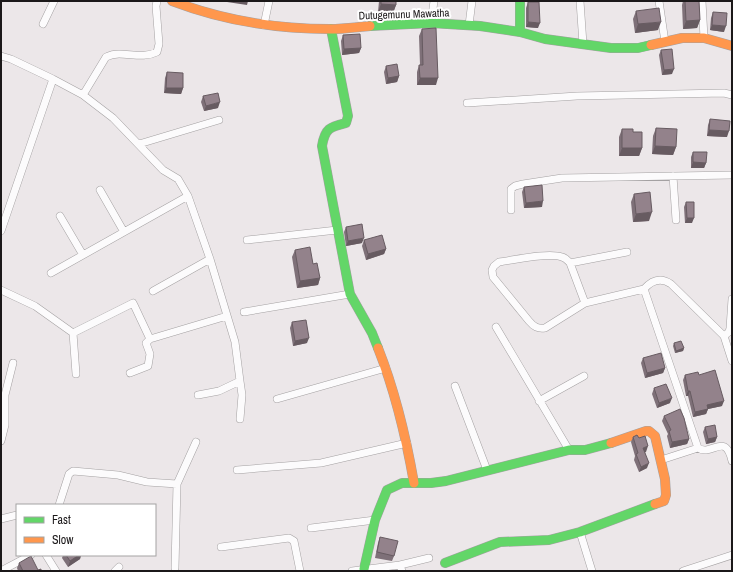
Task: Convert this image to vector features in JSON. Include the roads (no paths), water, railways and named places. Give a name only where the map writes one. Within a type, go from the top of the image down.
[{"type":"street","points":[[43,24],[54,1]]},
{"type":"street","points":[[83,95],[106,57],[117,54],[137,55],[152,54],[157,52],[159,44],[156,6],[157,1]]},
{"type":"street","name":"Dutugemunu Mawatha","points":[[172,1],[189,4],[230,18],[264,25],[331,30],[431,22],[469,25],[520,32],[545,39],[611,48],[638,48],[682,38],[704,38],[732,46]]},
{"type":"street","points":[[264,25],[269,1]]},
{"type":"street","points":[[431,22],[434,1]]},
{"type":"street","points":[[469,25],[472,1]]},
{"type":"street","points":[[520,1],[520,32]]},
{"type":"street","points":[[580,1],[583,44]]},
{"type":"street","points":[[659,1],[665,42]]},
{"type":"street","points":[[702,1],[704,38]]},
{"type":"street","points":[[331,30],[348,116],[346,123],[330,127],[323,135],[322,146],[337,230],[350,294],[372,333],[386,368],[407,443],[414,483]]},
{"type":"street","points":[[1,56],[11,59],[83,95],[113,118],[163,170],[178,179],[188,196],[210,259],[235,342],[242,396],[240,419]]},
{"type":"street","points":[[1,231],[53,79]]},
{"type":"street","points":[[467,103],[577,96],[732,94]]},
{"type":"street","points":[[138,144],[219,120]]},
{"type":"street","points":[[511,210],[511,189],[515,186],[523,184],[562,178],[732,175]]},
{"type":"street","points":[[673,176],[676,220]]},
{"type":"street","points":[[100,190],[124,232]]},
{"type":"street","points":[[51,273],[188,196]]},
{"type":"street","points":[[60,216],[83,255]]},
{"type":"street","points":[[247,240],[337,230]]},
{"type":"street","points":[[570,263],[627,252]]},
{"type":"street","points":[[585,303],[570,263],[566,258],[561,256],[548,255],[498,262],[492,270],[493,277],[529,321],[540,329],[545,328],[585,303],[644,289],[654,280],[667,281],[724,336],[732,360]]},
{"type":"street","points":[[153,291],[210,259]]},
{"type":"street","points":[[644,289],[698,448]]},
{"type":"street","points":[[1,290],[36,306],[73,333],[76,374]]},
{"type":"street","points":[[244,312],[350,294]]},
{"type":"street","points":[[724,336],[729,332],[730,328],[732,299]]},
{"type":"street","points":[[73,333],[132,303],[150,339]]},
{"type":"street","points":[[130,373],[148,366],[150,354],[146,343],[150,339],[227,316]]},
{"type":"street","points":[[496,327],[569,450]]},
{"type":"street","points":[[1,441],[5,395],[13,363]]},
{"type":"street","points":[[277,399],[386,368]]},
{"type":"street","points":[[539,401],[584,376]]},
{"type":"street","points":[[198,395],[219,391],[240,381]]},
{"type":"street","points":[[455,386],[487,470]]},
{"type":"street","points":[[364,569],[375,520],[387,490],[402,483],[432,483],[446,481],[569,450],[585,450],[598,447],[649,431],[655,436],[666,488],[666,498],[664,501],[580,532],[550,540],[500,542],[445,563]]},
{"type":"street","points":[[175,568],[178,484],[196,442]]},
{"type":"street","points":[[237,470],[321,463],[407,443]]},
{"type":"street","points":[[661,460],[698,448],[705,450],[724,446],[730,451],[732,461]]},
{"type":"street","points":[[59,504],[69,474],[73,471],[118,475],[147,482],[178,484]]},
{"type":"street","points":[[1,519],[16,515]]},
{"type":"street","points":[[311,528],[375,520]]},
{"type":"street","points":[[580,532],[592,571]]},
{"type":"street","points":[[222,547],[289,538],[294,541],[300,571]]},
{"type":"street","points":[[683,571],[732,555]]},
{"type":"street","points":[[1,571],[29,556]]},
{"type":"street","points":[[47,556],[56,571]]},
{"type":"street","points":[[352,571],[364,569],[401,568],[429,558]]}]
